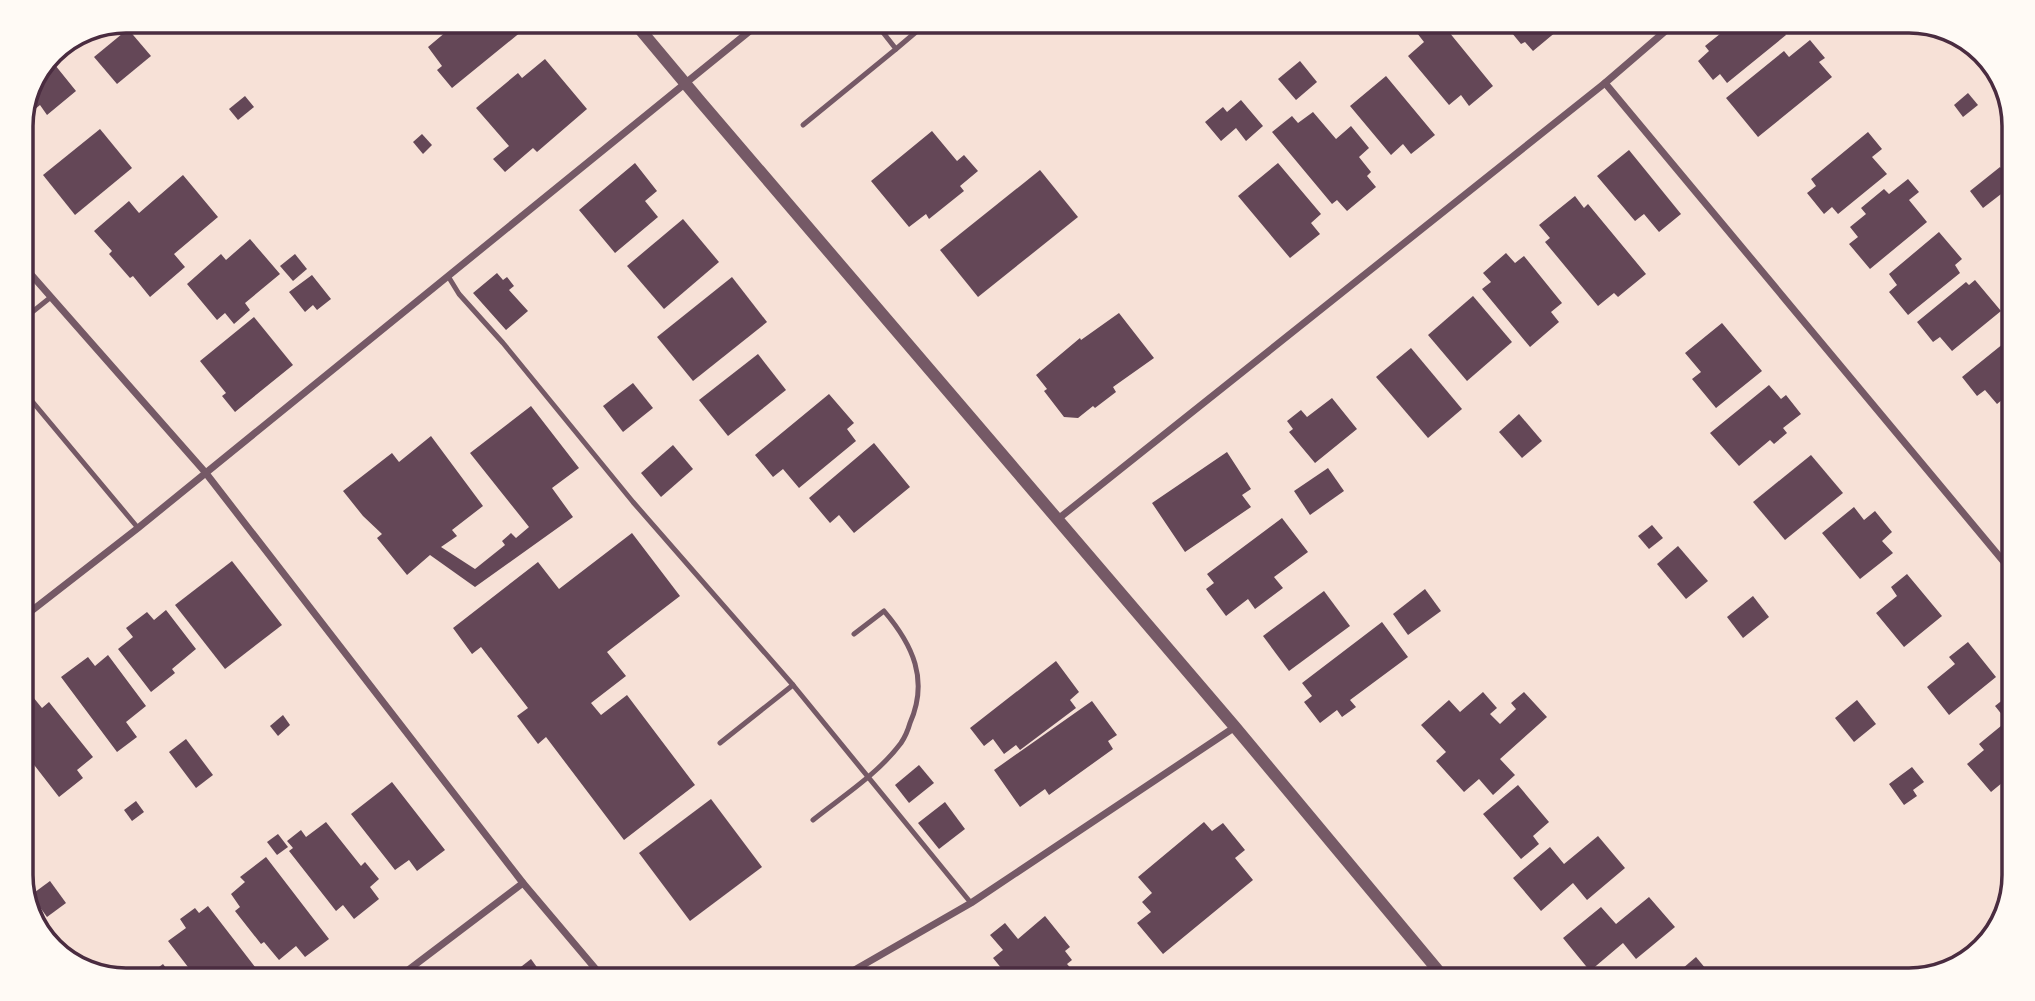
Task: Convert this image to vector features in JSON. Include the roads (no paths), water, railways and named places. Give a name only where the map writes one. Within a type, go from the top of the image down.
[{"type":"street","points":[[644,33],[1059,519],[1436,968]]},
{"type":"street","points":[[33,610],[138,528],[748,33]]},
{"type":"street","points":[[1059,519],[1605,83],[1664,33]]},
{"type":"street","points":[[1605,83],[2002,560]]},
{"type":"street","points":[[33,276],[205,472],[523,883],[595,968]]},
{"type":"street","points":[[858,968],[971,903],[1235,727]]},
{"type":"street","points":[[411,968],[523,883]]},
{"type":"lane","points":[[884,33],[897,49]]},
{"type":"lane","points":[[803,125],[915,33]]},
{"type":"lane","points":[[448,276],[459,294],[503,343],[618,484],[793,685],[971,903]]},
{"type":"lane","points":[[33,311],[51,296]]},
{"type":"lane","points":[[33,402],[138,528]]},
{"type":"lane","points":[[813,820],[868,777],[902,742],[915,712],[920,686],[914,659],[898,628],[884,611],[854,634]]},
{"type":"lane","points":[[720,743],[793,685]]}]
